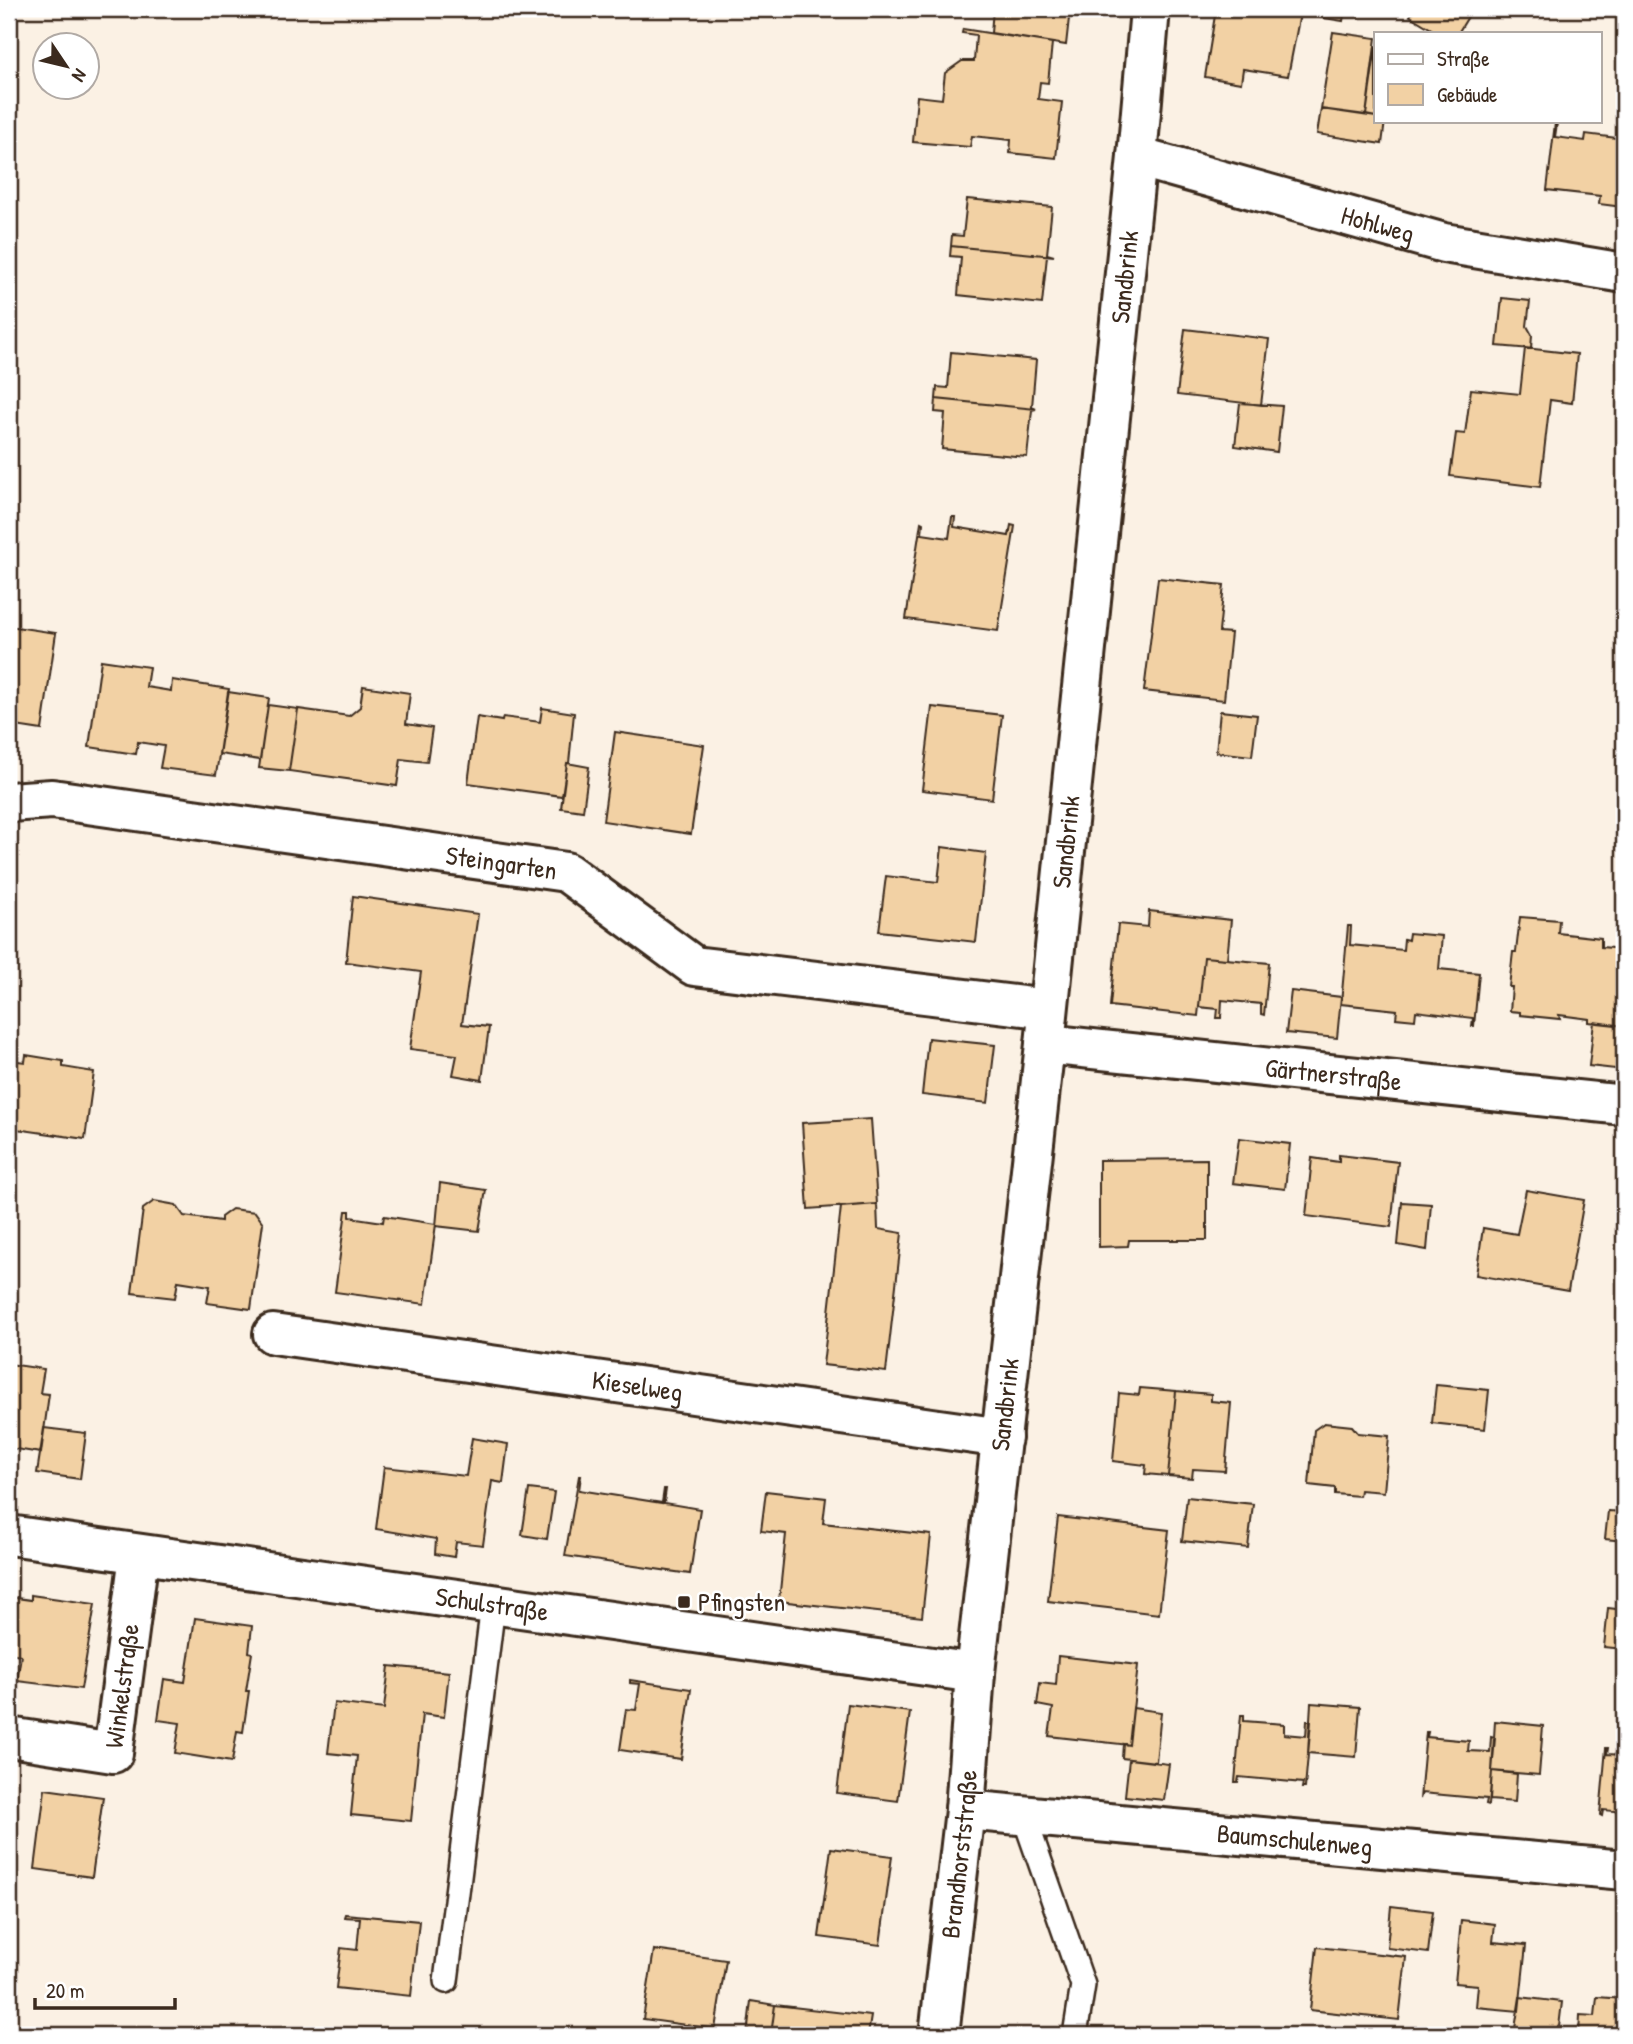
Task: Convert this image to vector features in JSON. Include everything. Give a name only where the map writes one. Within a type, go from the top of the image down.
[{"type":"street","name":"Sandbrink","points":[[975,1673],[1046,1026],[1137,157],[1150,9]]},
{"type":"street","name":"Hohlweg","points":[[1137,157],[1444,243],[1624,273]]},
{"type":"street","name":"Steingarten","points":[[9,802],[52,799],[566,872],[694,966],[1046,1026]]},
{"type":"street","name":"Gärtnerstraße","points":[[1046,1026],[1624,1105]]},
{"type":"street","name":"Kieselweg","points":[[273,1334],[1002,1438]]},
{"type":"street","name":"Schulstraße","points":[[9,1535],[975,1673]]},
{"type":"street","name":"Winkelstraße","points":[[9,1737],[113,1753],[139,1555]]},
{"type":"street","name":"Brandhorststraße","points":[[939,2035],[965,1810],[975,1673]]},
{"type":"street","name":"Baumschulenweg","points":[[965,1810],[1624,1870]]},
{"type":"lane","points":[[446,1981],[493,1605]]},
{"type":"lane","points":[[1024,1815],[1083,1985],[1075,2035]]},
{"type":"building","points":[[993,9],[1070,9],[1066,45],[991,33]]},
{"type":"building","points":[[1216,9],[1345,9],[1343,21],[1300,14],[1288,76],[1243,69],[1241,83],[1205,77]]},
{"type":"building","points":[[1415,9],[1458,9],[1469,15],[1459,32],[1436,32],[1410,16]]},
{"type":"building","points":[[963,29],[1052,43],[1048,83],[1040,82],[1038,99],[1062,102],[1056,158],[1010,153],[1011,140],[972,136],[970,147],[913,142],[917,96],[942,99],[945,73],[962,61],[974,61],[976,35],[962,33]]},
{"type":"building","points":[[1333,32],[1374,38],[1366,115],[1321,109]]},
{"type":"building","points":[[1374,60],[1374,117],[1366,115]]},
{"type":"building","points":[[1321,109],[1374,117],[1374,122],[1385,122],[1382,144],[1317,134]]},
{"type":"building","points":[[1555,123],[1555,137],[1585,141],[1586,134],[1624,139],[1623,207],[1599,204],[1600,196],[1547,190]]},
{"type":"building","points":[[967,199],[1052,207],[1047,254],[1054,256],[951,246],[952,235],[963,236]]},
{"type":"building","points":[[951,246],[1054,256],[1047,256],[1042,304],[958,295],[961,257],[950,256]]},
{"type":"building","points":[[1502,298],[1530,301],[1527,326],[1532,335],[1531,349],[1497,346]]},
{"type":"building","points":[[1185,329],[1269,339],[1261,405],[1177,395]]},
{"type":"building","points":[[1525,348],[1577,354],[1572,403],[1550,400],[1540,487],[1450,476],[1456,433],[1465,434],[1471,389],[1520,394]]},
{"type":"building","points":[[951,352],[1036,360],[1032,407],[1036,409],[936,399],[937,387],[948,388]]},
{"type":"building","points":[[936,399],[1036,409],[1032,410],[1027,457],[942,449],[945,413],[935,412]]},
{"type":"building","points":[[1240,403],[1282,406],[1277,452],[1235,446]]},
{"type":"building","points":[[952,517],[955,517],[954,527],[1009,536],[1011,525],[1015,526],[998,631],[906,619],[921,522],[922,534],[949,538]]},
{"type":"building","points":[[1158,578],[1224,585],[1219,632],[1231,633],[1224,700],[1144,691]]},
{"type":"building","points":[[9,626],[56,633],[42,730],[9,725]]},
{"type":"building","points":[[101,660],[149,667],[146,687],[171,691],[172,680],[229,689],[216,775],[160,768],[164,746],[138,742],[136,754],[89,747]]},
{"type":"building","points":[[363,686],[410,693],[406,724],[432,728],[427,762],[401,759],[397,786],[289,771],[298,709],[349,716],[360,707]]},
{"type":"building","points":[[228,692],[269,698],[260,760],[219,754]]},
{"type":"building","points":[[268,705],[298,709],[289,771],[259,768]]},
{"type":"building","points":[[932,707],[1002,715],[992,799],[922,790]]},
{"type":"building","points":[[542,708],[574,713],[569,763],[562,796],[468,783],[477,717],[540,722]]},
{"type":"building","points":[[1220,711],[1257,715],[1252,756],[1216,752]]},
{"type":"building","points":[[615,732],[704,745],[691,834],[603,821]]},
{"type":"building","points":[[567,763],[589,767],[583,811],[561,808]]},
{"type":"building","points":[[942,847],[986,853],[976,942],[879,931],[886,876],[938,882]]},
{"type":"building","points":[[353,896],[478,914],[462,1024],[489,1027],[482,1080],[453,1075],[457,1055],[410,1049],[421,972],[346,962]]},
{"type":"building","points":[[1149,911],[1231,920],[1227,959],[1204,957],[1198,1016],[1110,1006],[1118,924],[1148,927]]},
{"type":"building","points":[[1520,917],[1559,920],[1558,933],[1601,938],[1601,947],[1624,949],[1624,1026],[1559,1015],[1560,1019],[1520,1015],[1520,1012],[1510,1011],[1512,987],[1509,987]]},
{"type":"building","points":[[1348,926],[1351,926],[1350,945],[1403,950],[1404,939],[1408,940],[1409,933],[1442,936],[1439,969],[1479,973],[1474,1026],[1473,1018],[1416,1011],[1415,1020],[1396,1018],[1397,1010],[1341,1004]]},
{"type":"building","points":[[1204,957],[1269,963],[1264,1015],[1261,1014],[1261,1004],[1222,1000],[1221,1018],[1217,1018],[1218,1009],[1199,1007]]},
{"type":"building","points":[[1291,991],[1341,997],[1337,1038],[1286,1033]]},
{"type":"building","points":[[1594,1022],[1624,1026],[1624,1070],[1589,1066]]},
{"type":"building","points":[[928,1038],[995,1045],[988,1103],[922,1095]]},
{"type":"building","points":[[26,1055],[63,1061],[63,1067],[94,1072],[85,1139],[9,1128],[9,1060],[25,1062]]},
{"type":"building","points":[[871,1119],[877,1204],[808,1209],[802,1123]]},
{"type":"building","points":[[1239,1138],[1290,1144],[1285,1189],[1233,1183]]},
{"type":"building","points":[[1339,1155],[1398,1162],[1391,1227],[1306,1216],[1312,1158],[1339,1162]]},
{"type":"building","points":[[1207,1159],[1207,1240],[1129,1240],[1128,1246],[1099,1247],[1099,1160]]},
{"type":"building","points":[[440,1183],[486,1190],[479,1231],[436,1226]]},
{"type":"building","points":[[1526,1190],[1584,1200],[1568,1291],[1476,1275],[1483,1228],[1517,1234]]},
{"type":"building","points":[[154,1201],[176,1205],[184,1216],[221,1221],[221,1217],[232,1209],[255,1212],[263,1223],[251,1309],[207,1303],[210,1286],[178,1281],[175,1298],[132,1293],[143,1209]]},
{"type":"building","points":[[1402,1202],[1431,1204],[1427,1250],[1398,1245]]},
{"type":"building","points":[[877,1204],[878,1229],[902,1233],[886,1372],[823,1365],[841,1207]]},
{"type":"building","points":[[346,1211],[350,1211],[350,1217],[383,1222],[384,1216],[436,1224],[425,1304],[335,1292]]},
{"type":"building","points":[[9,1364],[44,1369],[40,1393],[49,1394],[41,1453],[9,1448]]},
{"type":"building","points":[[1436,1385],[1489,1390],[1485,1429],[1432,1423]]},
{"type":"building","points":[[1140,1388],[1176,1391],[1168,1476],[1145,1474],[1146,1465],[1113,1461],[1119,1393],[1139,1395]]},
{"type":"building","points":[[1176,1391],[1211,1394],[1211,1401],[1231,1403],[1225,1471],[1193,1469],[1192,1478],[1168,1476]]},
{"type":"building","points":[[1324,1423],[1352,1426],[1358,1433],[1389,1436],[1384,1492],[1360,1490],[1359,1496],[1335,1494],[1335,1488],[1309,1485],[1314,1430]]},
{"type":"building","points":[[44,1428],[86,1433],[80,1479],[37,1473]]},
{"type":"building","points":[[472,1438],[508,1444],[503,1483],[492,1481],[483,1545],[456,1542],[454,1557],[435,1554],[436,1539],[376,1529],[384,1467],[466,1476]]},
{"type":"building","points":[[579,1476],[579,1490],[662,1503],[666,1489],[664,1503],[700,1509],[690,1574],[565,1556]]},
{"type":"building","points":[[529,1489],[554,1492],[547,1539],[522,1535]]},
{"type":"building","points":[[766,1491],[826,1498],[823,1523],[931,1535],[922,1617],[779,1601],[786,1534],[761,1531]]},
{"type":"building","points":[[1187,1497],[1253,1504],[1248,1548],[1182,1541]]},
{"type":"building","points":[[1608,1511],[1624,1512],[1624,1541],[1605,1539]]},
{"type":"building","points":[[1058,1517],[1169,1530],[1159,1614],[1048,1601]]},
{"type":"building","points":[[31,1595],[95,1604],[81,1689],[17,1681],[21,1655],[9,1653],[9,1597],[31,1600]]},
{"type":"building","points":[[1608,1608],[1624,1610],[1624,1649],[1604,1647]]},
{"type":"building","points":[[195,1618],[252,1626],[249,1652],[252,1653],[246,1691],[249,1691],[243,1732],[237,1731],[232,1762],[175,1753],[180,1723],[158,1720],[164,1679],[185,1682]]},
{"type":"building","points":[[1058,1656],[1138,1665],[1129,1745],[1049,1736],[1053,1708],[1037,1705],[1040,1683],[1056,1685]]},
{"type":"building","points":[[389,1666],[449,1672],[444,1717],[422,1714],[411,1821],[351,1815],[357,1756],[328,1753],[334,1703],[384,1709]]},
{"type":"building","points":[[630,1680],[691,1689],[681,1759],[620,1750],[626,1709],[636,1710],[640,1684],[630,1683]]},
{"type":"building","points":[[1311,1703],[1360,1707],[1356,1757],[1308,1753]]},
{"type":"building","points":[[848,1704],[910,1712],[898,1801],[837,1793]]},
{"type":"building","points":[[1133,1708],[1161,1712],[1156,1762],[1122,1758],[1123,1744],[1129,1745]]},
{"type":"building","points":[[1241,1715],[1244,1715],[1244,1721],[1284,1724],[1284,1734],[1306,1736],[1307,1721],[1311,1721],[1305,1788],[1302,1788],[1303,1783],[1239,1777],[1238,1782],[1235,1782]]},
{"type":"building","points":[[1495,1721],[1543,1726],[1539,1775],[1492,1771]]},
{"type":"building","points":[[1426,1732],[1427,1737],[1469,1741],[1468,1751],[1490,1752],[1491,1737],[1495,1738],[1489,1805],[1486,1804],[1487,1799],[1422,1793],[1420,1799]]},
{"type":"building","points":[[1606,1748],[1607,1754],[1624,1755],[1624,1812],[1603,1810],[1602,1816],[1600,1815]]},
{"type":"building","points":[[1129,1759],[1169,1764],[1164,1800],[1125,1796]]},
{"type":"building","points":[[1492,1771],[1517,1774],[1515,1802],[1490,1800]]},
{"type":"building","points":[[45,1789],[103,1797],[92,1877],[35,1869]]},
{"type":"building","points":[[831,1848],[892,1856],[880,1945],[819,1937]]},
{"type":"building","points":[[1391,1906],[1433,1911],[1428,1953],[1387,1948]]},
{"type":"building","points":[[345,1914],[419,1921],[411,1996],[336,1988],[341,1948],[357,1950],[360,1918],[344,1917]]},
{"type":"building","points":[[1461,1920],[1495,1924],[1493,1942],[1526,1945],[1519,2011],[1476,2007],[1478,1985],[1455,1983]]},
{"type":"building","points":[[1317,1947],[1406,1957],[1399,2020],[1310,2010]]},
{"type":"building","points":[[654,1950],[726,1960],[715,2029],[643,2019]]},
{"type":"building","points":[[1520,1997],[1562,2002],[1558,2035],[1514,2035]]},
{"type":"building","points":[[1597,1997],[1624,1999],[1624,2035],[1579,2035],[1580,2015],[1595,2016]]},
{"type":"building","points":[[751,2001],[775,2005],[771,2035],[747,2035]]},
{"type":"building","points":[[775,2005],[871,2016],[868,2035],[771,2035]]},
{"type":"place","name":"Pfingsten","points":[[684,1602]]}]
